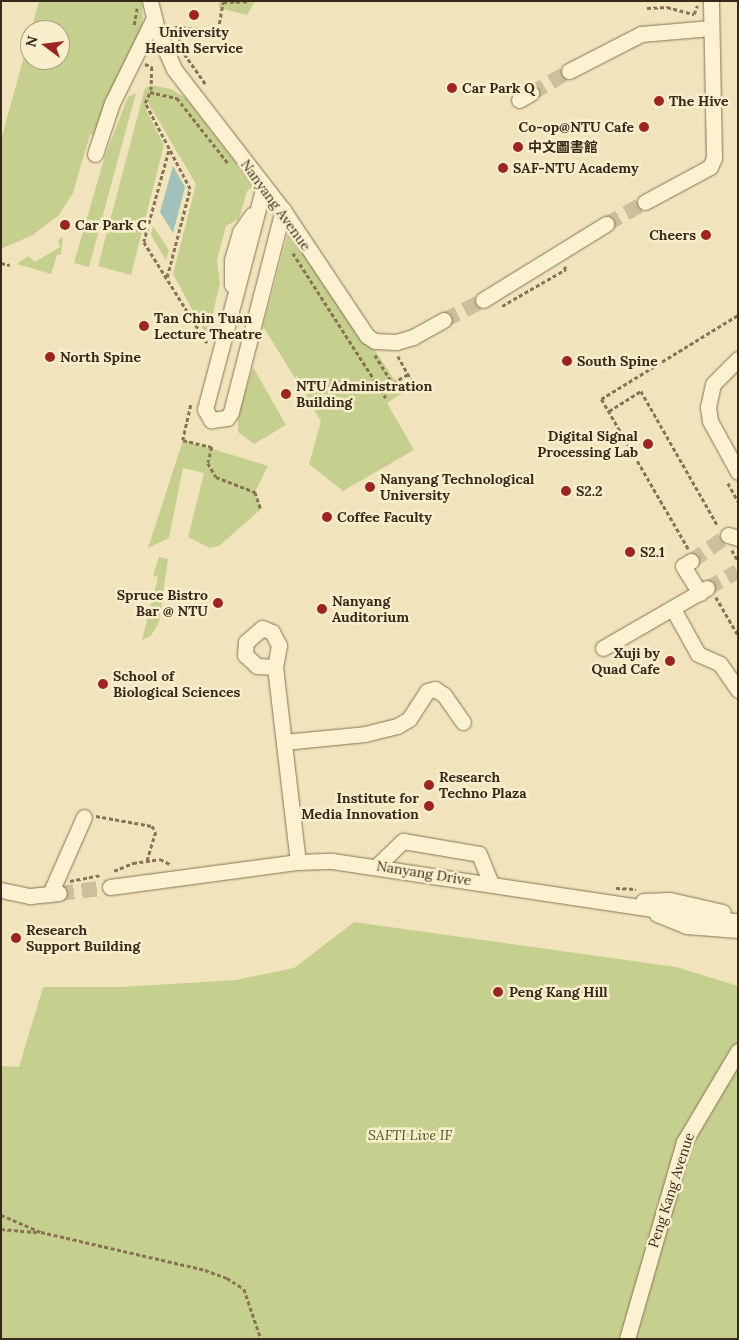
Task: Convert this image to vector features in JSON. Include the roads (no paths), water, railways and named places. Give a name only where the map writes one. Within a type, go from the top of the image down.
[{"type":"street","name":"Nanyang Avenue","points":[[150,1],[167,55],[178,74],[283,210],[371,338],[396,342],[413,337],[444,320]]},
{"type":"street","points":[[645,202],[710,166],[714,158],[711,1]]},
{"type":"street","points":[[95,154],[112,103],[154,18]]},
{"type":"street","points":[[569,71],[646,32],[711,28]]},
{"type":"street","points":[[264,186],[205,409],[211,420],[227,418],[231,412],[283,210]]},
{"type":"street","points":[[483,300],[606,224]]},
{"type":"street","points":[[232,304],[258,309]]},
{"type":"street","points":[[738,359],[713,384],[708,407],[710,422],[738,472]]},
{"type":"street","points":[[603,648],[707,592],[684,566],[690,556]]},
{"type":"street","points":[[673,609],[698,654],[720,664],[738,690]]},
{"type":"street","points":[[275,667],[298,862]]},
{"type":"street","points":[[284,742],[365,734],[397,726],[409,719],[427,691],[435,689],[444,694],[462,722]]},
{"type":"street","points":[[1,890],[30,896],[58,890],[88,817]]},
{"type":"street","points":[[378,865],[403,841],[480,854],[490,884]]},
{"type":"street","name":"Nanyang Drive","points":[[106,888],[298,862],[332,861],[378,865],[738,922]]},
{"type":"street","points":[[622,904],[670,900],[711,907],[738,917]]},
{"type":"street","points":[[648,908],[667,920],[686,926],[738,930]]},
{"type":"street","name":"Peng Kang Avenue","points":[[627,1339],[684,1142],[738,1051]]},
{"type":"water","points":[[173,166],[185,187],[173,233],[160,212]]},
{"type":"tunnel","points":[[531,93],[569,71]]},
{"type":"tunnel","points":[[606,224],[645,202]]},
{"type":"tunnel","points":[[444,320],[483,300]]},
{"type":"tunnel","points":[[691,561],[728,535]]},
{"type":"tunnel","points":[[707,588],[738,571]]},
{"type":"tunnel","points":[[59,893],[110,887]]},
{"type":"place","name":"University Health Service","points":[[194,15]]},
{"type":"place","name":"Car Park Q","points":[[452,88]]},
{"type":"place","name":"The Hive","points":[[659,101]]},
{"type":"place","name":"Co-op@NTU Cafe","points":[[644,127]]},
{"type":"place","name":"中文圖書館","points":[[518,147]]},
{"type":"place","name":"SAF-NTU Academy","points":[[503,168]]},
{"type":"place","name":"Car Park C","points":[[65,225]]},
{"type":"place","name":"Cheers","points":[[706,235]]},
{"type":"place","name":"Tan Chin Tuan Lecture Theatre","points":[[144,326]]},
{"type":"place","name":"North Spine","points":[[50,357]]},
{"type":"place","name":"South Spine","points":[[567,361]]},
{"type":"place","name":"NTU Administration Building","points":[[286,394]]},
{"type":"place","name":"Digital Signal Processing Lab","points":[[648,444]]},
{"type":"place","name":"Nanyang Technological University","points":[[370,487]]},
{"type":"place","name":"S2.2","points":[[566,491]]},
{"type":"place","name":"Coffee Faculty","points":[[327,517]]},
{"type":"place","name":"S2.1","points":[[630,552]]},
{"type":"place","name":"Spruce Bistro Bar @ NTU","points":[[218,603]]},
{"type":"place","name":"Nanyang Auditorium","points":[[322,609]]},
{"type":"place","name":"Xuji by Quad Cafe","points":[[670,661]]},
{"type":"place","name":"School of Biological Sciences","points":[[103,684]]},
{"type":"place","name":"Research Techno Plaza","points":[[429,785]]},
{"type":"place","name":"Institute for Media Innovation","points":[[429,806]]},
{"type":"place","name":"Research Support Building","points":[[16,938]]},
{"type":"place","name":"Peng Kang Hill","points":[[498,992]]},
{"type":"park label","name":"SAFTI Live IF","points":[[410,1135]]}]
